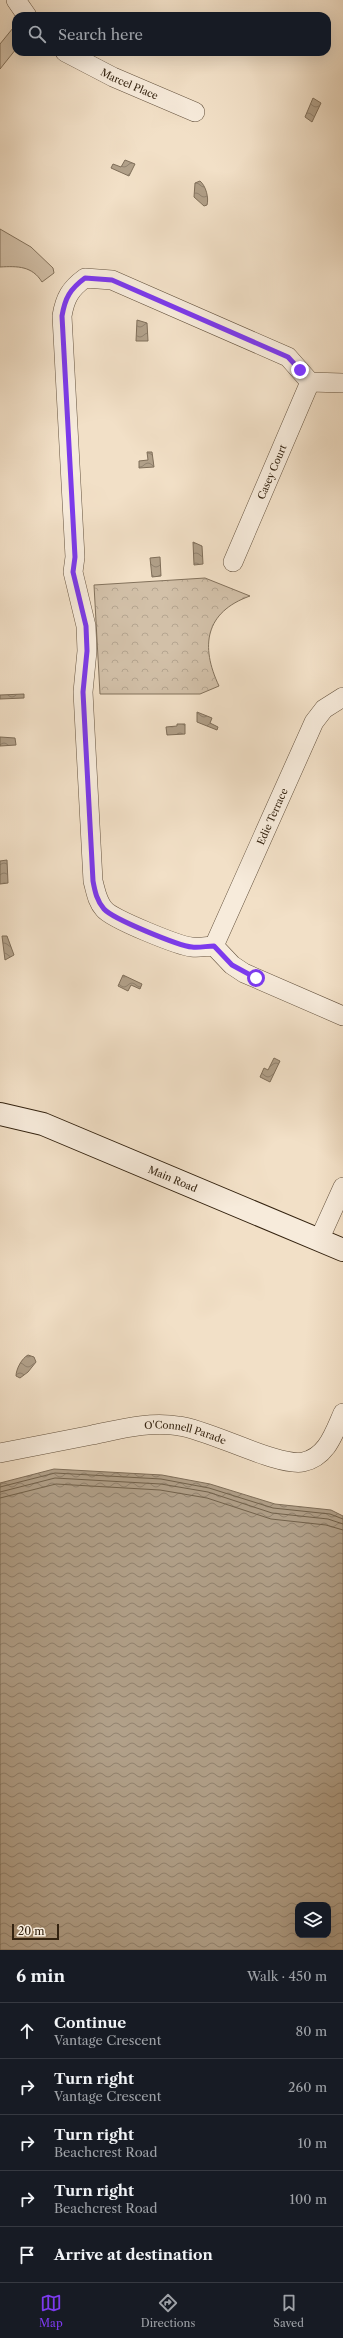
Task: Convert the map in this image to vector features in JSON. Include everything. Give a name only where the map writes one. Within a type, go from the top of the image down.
[{"type":"main road","name":"Main Road","points":[[0,1114],[43,1124],[343,1250]]},
{"type":"street","points":[[16,0],[24,12]]},
{"type":"street","name":"Marcel Place","points":[[73,56],[113,77],[195,112]]},
{"type":"street","points":[[343,383],[310,382],[288,357],[112,280],[85,278],[73,287],[65,298],[62,316],[75,557],[73,572],[86,626],[87,651],[83,692],[93,881],[97,898],[105,911],[118,919],[179,944],[193,948],[214,946],[232,965],[244,973],[343,1016]]},
{"type":"street","name":"Casey Court","points":[[233,562],[310,382]]},
{"type":"street","name":"Edie Terrace","points":[[214,946],[314,722],[324,709],[343,697]]},
{"type":"street","points":[[319,1240],[343,1187]]},
{"type":"street","name":"O'Connell Parade","points":[[0,1453],[148,1424],[178,1426],[200,1430],[273,1457],[302,1462],[317,1457],[331,1440],[343,1413]]},
{"type":"green space","points":[[12,29],[12,54],[0,69],[0,44]]},
{"type":"green space","points":[[0,229],[31,247],[53,268],[54,273],[42,282],[34,273],[24,268],[0,267]]},
{"type":"green space","points":[[205,578],[250,596],[235,603],[224,611],[215,621],[210,632],[210,657],[213,671],[219,686],[200,694],[100,694],[94,585]]},
{"type":"water","points":[[313,98],[321,103],[312,122],[305,117]]},
{"type":"water","points":[[125,160],[135,164],[129,176],[111,168],[113,164],[121,167]]},
{"type":"water","points":[[200,181],[204,186],[208,202],[207,205],[204,206],[194,197],[195,183]]},
{"type":"water","points":[[137,320],[147,323],[148,341],[136,341]]},
{"type":"water","points":[[147,452],[152,452],[154,467],[139,468],[139,461],[148,460]]},
{"type":"water","points":[[193,542],[202,546],[203,564],[194,565]]},
{"type":"water","points":[[160,557],[161,576],[152,577],[150,558]]},
{"type":"water","points":[[24,694],[24,698],[0,699],[0,695]]},
{"type":"water","points":[[197,712],[212,718],[210,723],[218,727],[217,730],[197,722]]},
{"type":"water","points":[[177,724],[185,724],[185,734],[167,735],[166,727],[177,726]]},
{"type":"water","points":[[0,737],[15,738],[16,745],[0,746]]},
{"type":"water","points":[[7,860],[8,883],[0,884],[0,861]]},
{"type":"water","points":[[2,936],[7,936],[14,955],[5,960]]},
{"type":"water","points":[[123,975],[142,984],[140,989],[131,985],[128,991],[118,986]]},
{"type":"water","points":[[274,1058],[280,1061],[270,1082],[260,1077],[264,1068],[268,1070]]},
{"type":"water","points":[[28,1355],[34,1357],[36,1362],[28,1372],[20,1378],[16,1376],[17,1370],[22,1361]]},
{"type":"water","points":[[54,1469],[162,1475],[210,1484],[275,1504],[331,1510],[343,1516],[343,1950],[0,1950],[0,1483]]},
{"type":"route","points":[[256,978],[244,973],[232,965],[214,946],[193,948],[179,944],[118,919],[105,911],[97,898],[93,881],[83,692],[87,651],[86,626],[73,572],[75,557],[62,316],[65,298],[73,287],[85,278],[112,280],[288,357],[300,370]]}]
